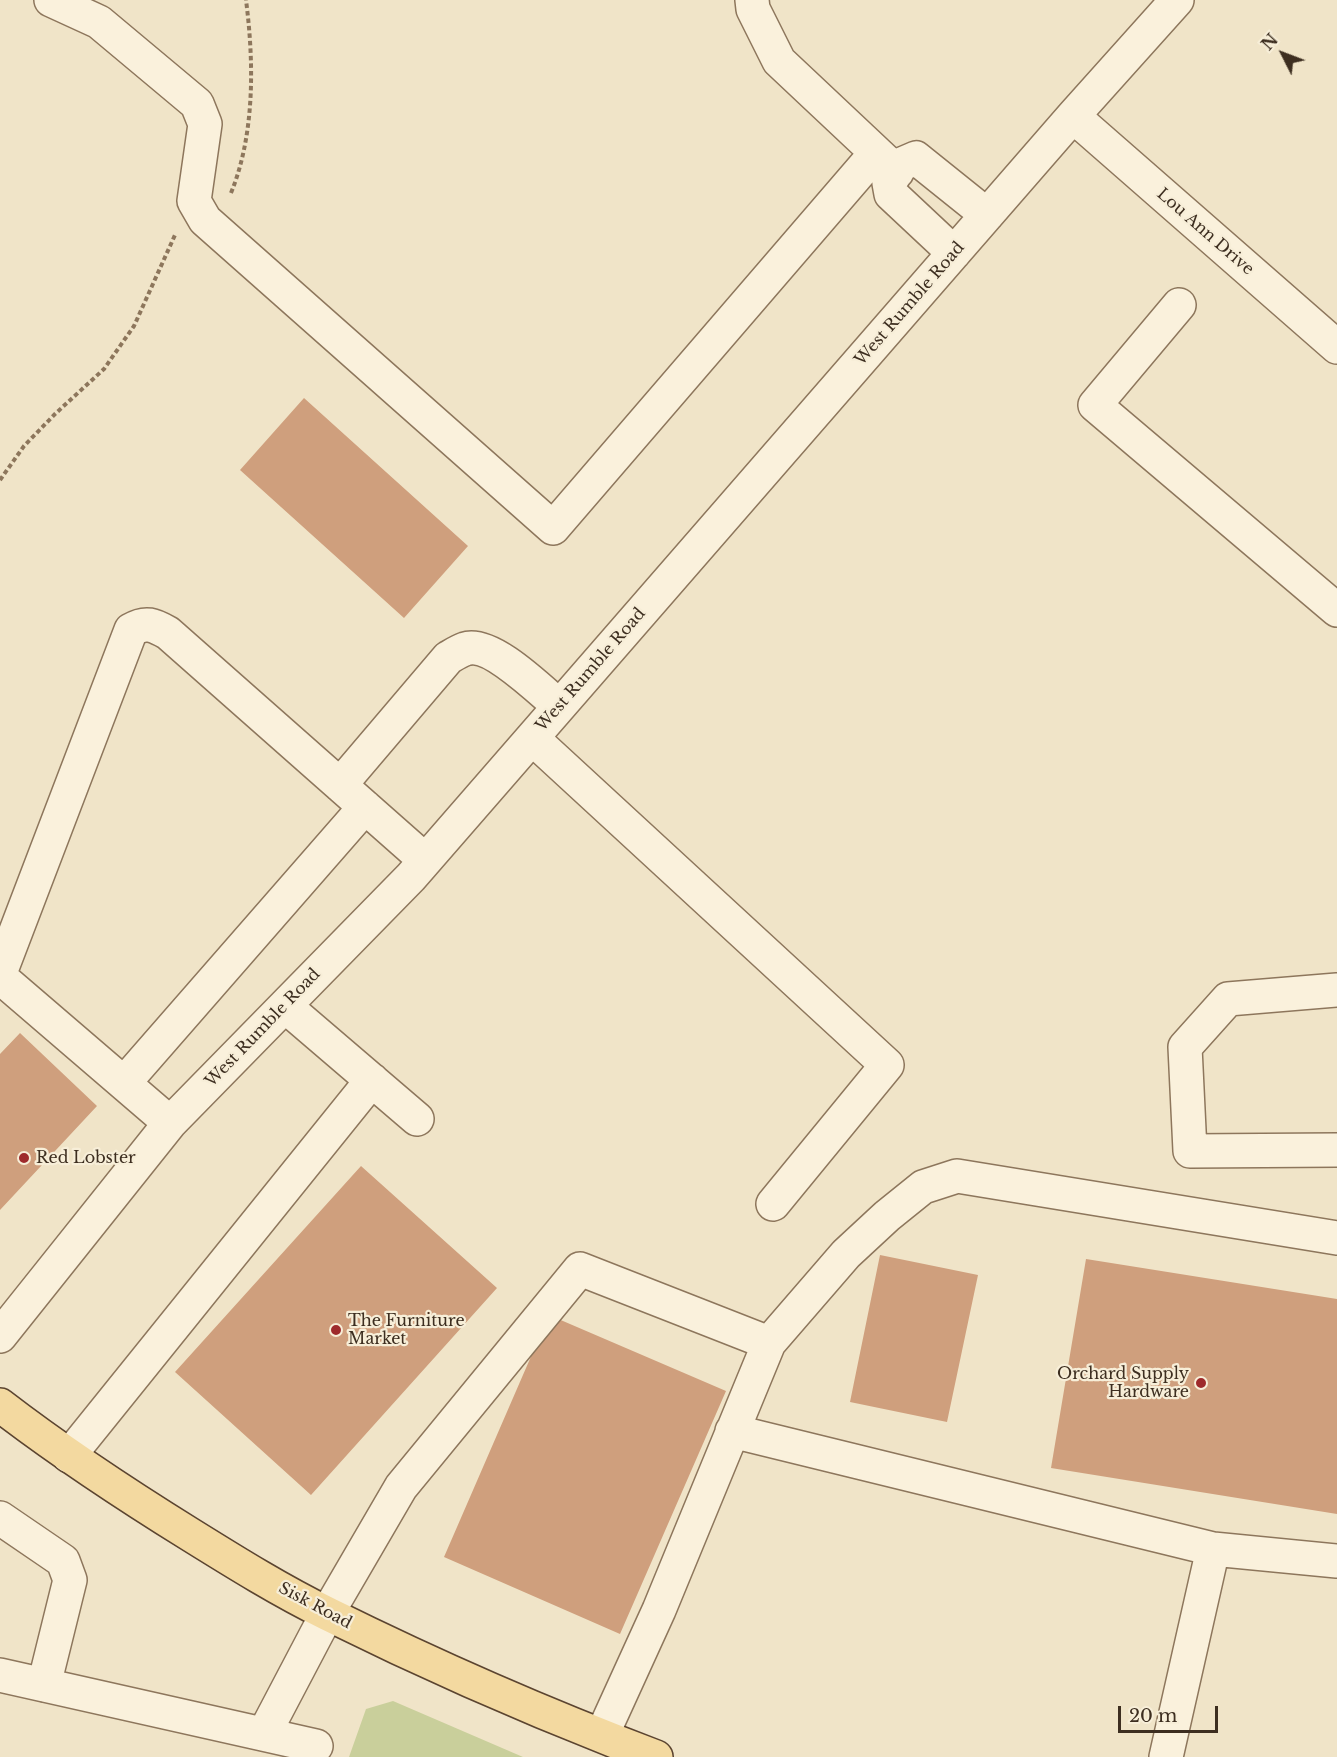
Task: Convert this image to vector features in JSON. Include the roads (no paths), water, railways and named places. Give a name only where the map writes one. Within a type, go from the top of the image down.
[{"type":"main road","name":"Sisk Road","points":[[0,1405],[69,1456],[240,1565],[327,1614],[489,1688],[656,1757]]},
{"type":"street","points":[[51,0],[99,22],[197,104],[205,124],[194,201],[205,220],[553,528],[887,162]]},
{"type":"street","points":[[752,0],[753,9],[779,61],[887,162],[902,164],[916,158],[987,215]]},
{"type":"street","name":"West Rumble Road","points":[[0,1336],[170,1123],[425,860],[1073,116],[1177,0]]},
{"type":"street","name":"Lou Ann Drive","points":[[1073,116],[1337,347]]},
{"type":"street","points":[[887,162],[891,194],[954,253]]},
{"type":"street","points":[[1179,305],[1095,405],[1337,610]]},
{"type":"street","points":[[170,1123],[0,975],[131,630],[139,625],[153,624],[168,633],[425,860]]},
{"type":"street","points":[[340,785],[448,658],[466,648],[485,649],[500,658],[559,706]]},
{"type":"street","points":[[532,738],[888,1065],[773,1204]]},
{"type":"street","points":[[124,1083],[365,807]]},
{"type":"street","points":[[1337,990],[1228,999],[1185,1047],[1190,1151],[1337,1150]]},
{"type":"street","points":[[285,1006],[417,1119]]},
{"type":"street","points":[[69,1456],[372,1080]]},
{"type":"street","points":[[602,1735],[659,1610],[768,1344],[846,1254],[923,1186],[957,1176],[1337,1238]]},
{"type":"street","points":[[264,1734],[327,1614],[401,1487],[580,1269],[768,1344]]},
{"type":"street","points":[[732,1431],[1213,1549],[1337,1561]]},
{"type":"street","points":[[0,1518],[63,1561],[70,1580],[44,1685]]},
{"type":"street","points":[[1166,1757],[1213,1549]]},
{"type":"street","points":[[0,1675],[316,1746]]},
{"type":"place","name":"Red Lobster","points":[[24,1158]]},
{"type":"place","name":"The Furniture Market","points":[[336,1330]]},
{"type":"place","name":"Orchard Supply Hardware","points":[[1201,1383]]}]
